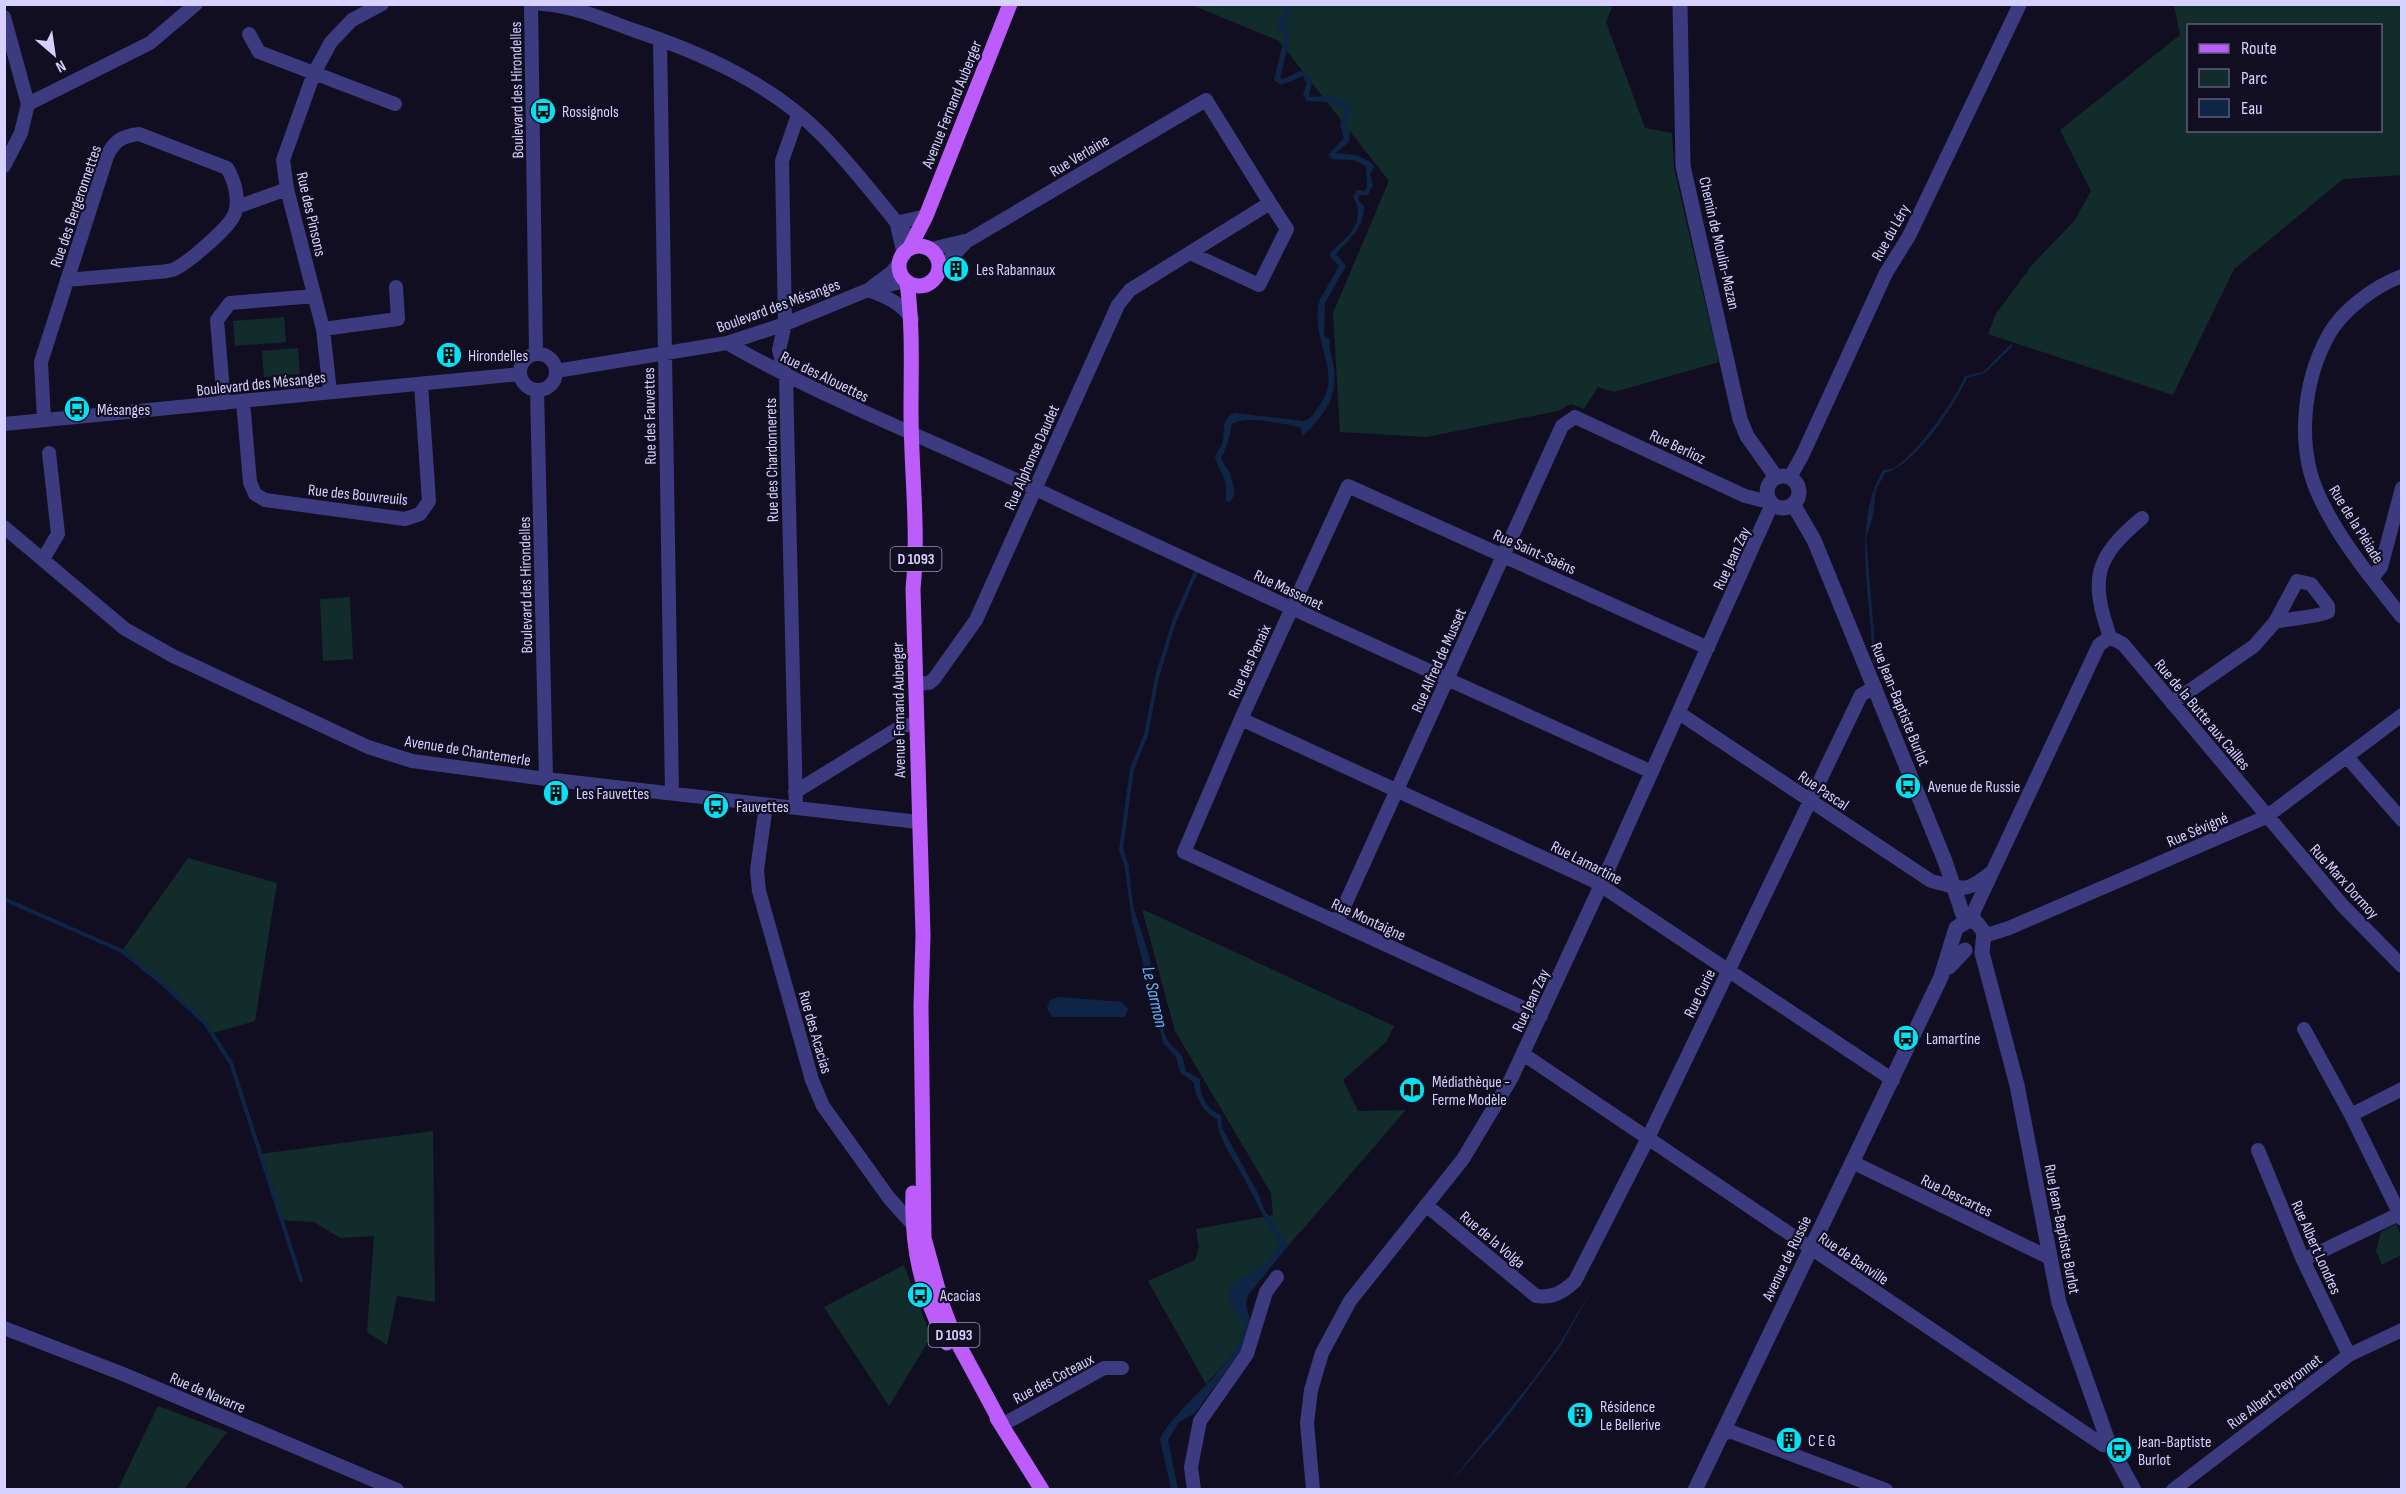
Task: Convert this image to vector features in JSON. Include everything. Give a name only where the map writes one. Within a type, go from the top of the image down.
[{"type":"main road","name":"Avenue Fernand Auberger","points":[[926,216],[1010,4]]},
{"type":"main road","points":[[912,251],[936,254],[940,268],[937,276],[924,284],[906,282],[899,271],[912,251],[926,216]]},
{"type":"main road","name":"Avenue Fernand Auberger","points":[[906,282],[912,319],[912,435],[917,554],[913,589],[918,822],[924,965],[921,1006],[924,1238],[943,1308],[954,1336],[1002,1425]]},
{"type":"main road","name":"Avenue Fernand Auberger","points":[[912,319],[924,284]]},
{"type":"main road","name":"Avenue Fernand Auberger","points":[[921,1100],[912,1223],[920,1273],[932,1312],[946,1341],[1042,1490]]},
{"type":"street","points":[[28,104],[150,44],[166,33],[196,4]]},
{"type":"street","name":"Rue des Pinsons","points":[[330,392],[323,329],[287,189],[283,160],[314,73],[331,42],[341,30],[364,12],[382,4]]},
{"type":"street","name":"Boulevard des Hirondelles","points":[[531,4],[536,354]]},
{"type":"street","points":[[542,4],[564,6],[660,39],[718,62],[768,92],[820,134],[858,174],[896,223],[912,251]]},
{"type":"street","name":"Chemin de Moulin-Mazan","points":[[1680,4],[1683,166],[1740,419],[1747,436],[1783,477]]},
{"type":"street","name":"Rue du Léry","points":[[1783,477],[1802,456],[1886,273],[1909,236],[2020,4]]},
{"type":"street","points":[[4,17],[28,104],[21,133],[4,166]]},
{"type":"street","points":[[249,34],[259,52],[395,104]]},
{"type":"street","name":"Rue des Fauvettes","points":[[660,39],[672,793]]},
{"type":"street","name":"Rue Verlaine","points":[[940,268],[969,240],[1206,100],[1270,204]]},
{"type":"street","name":"Rue des Chardonnerets","points":[[796,808],[786,377],[779,350],[785,324],[782,161],[798,115]]},
{"type":"street","name":"Rue des Bergeronnettes","points":[[44,420],[41,362],[67,280],[107,156],[112,144],[125,136],[139,134],[227,168],[233,177],[237,207],[232,219],[185,263],[173,270],[67,280]]},
{"type":"street","points":[[237,207],[287,189]]},
{"type":"street","points":[[1190,253],[1259,285],[1287,229],[1270,204]]},
{"type":"street","name":"Rue Alphonse Daudet","points":[[915,684],[929,683],[934,679],[976,620],[1118,305],[1130,290],[1270,204]]},
{"type":"street","points":[[896,223],[926,216]]},
{"type":"street","name":"Rue Verlaine","points":[[912,251],[969,240]]},
{"type":"street","name":"Boulevard des Mésanges","points":[[868,290],[892,272],[912,251]]},
{"type":"street","name":"Rue de la Pléiade","points":[[2402,276],[2372,291],[2329,334],[2318,360],[2306,412],[2305,443],[2318,494],[2335,525],[2402,617]]},
{"type":"street","name":"Boulevard des Mésanges","points":[[556,371],[665,355],[727,343],[785,324],[868,290],[906,282]]},
{"type":"street","points":[[323,329],[398,319],[396,287]]},
{"type":"street","points":[[868,290],[888,297],[905,309],[912,319]]},
{"type":"street","points":[[224,403],[217,320],[230,303],[315,296]]},
{"type":"street","name":"Rue des Alouettes","points":[[727,343],[786,377],[912,435]]},
{"type":"street","points":[[536,354],[551,360],[556,371],[553,382],[537,390],[524,384],[520,374],[522,363],[536,354]]},
{"type":"street","name":"Boulevard des Mésanges","points":[[4,424],[520,374]]},
{"type":"street","name":"Rue des Bouvreuils","points":[[243,401],[250,482],[255,494],[265,500],[405,519],[420,514],[429,501],[421,384]]},
{"type":"street","name":"Boulevard des Hirondelles","points":[[537,390],[546,779]]},
{"type":"street","name":"Rue Berlioz","points":[[1575,417],[1745,496],[1770,501]]},
{"type":"street","name":"Rue Alfred de Musset","points":[[1337,922],[1562,426],[1575,417]]},
{"type":"street","name":"Rue Massenet","points":[[912,435],[1035,489],[1652,772]]},
{"type":"street","points":[[43,559],[58,534],[49,453]]},
{"type":"street","points":[[1783,477],[1796,482],[1799,491],[1793,504],[1785,508],[1770,501],[1769,483],[1783,477]]},
{"type":"street","name":"Rue Saint-Saëns","points":[[1348,486],[1504,554],[1708,648]]},
{"type":"street","name":"Rue des Penaix","points":[[1184,852],[1241,719],[1348,486]]},
{"type":"street","name":"Rue de la Pléiade","points":[[2372,578],[2381,567],[2402,488]]},
{"type":"street","name":"Rue Jean Zay","points":[[1313,1490],[1307,1423],[1311,1390],[1322,1353],[1350,1301],[1468,1151],[1523,1054],[1679,713],[1770,501]]},
{"type":"street","name":"Rue Jean-Baptiste Burlot","points":[[1793,504],[1814,540],[1969,921],[1980,925],[1971,944],[1985,967],[2017,1085],[2048,1257],[2059,1303],[2109,1444],[2134,1490]]},
{"type":"street","points":[[1969,921],[2099,645],[2110,637],[2098,598],[2098,581],[2102,562],[2114,541],[2142,518]]},
{"type":"street","name":"Avenue de Chantemerle","points":[[4,527],[125,629],[173,656],[368,747],[412,761],[546,779],[918,822]]},
{"type":"street","points":[[2172,703],[2254,646],[2275,622]]},
{"type":"street","name":"Rue de la Butte aux Cailles","points":[[2110,637],[2123,644],[2266,817]]},
{"type":"street","name":"Rue Curie","points":[[1540,1296],[1549,1298],[1564,1292],[1575,1281],[1647,1140],[1861,695],[1875,687]]},
{"type":"street","name":"Rue Pascal","points":[[1679,713],[1931,880],[1954,886]]},
{"type":"street","name":"Rue Sévigné","points":[[1971,944],[2266,817],[2402,715]]},
{"type":"street","name":"Rue Lamartine","points":[[1241,719],[1601,885],[1893,1080]]},
{"type":"street","points":[[795,792],[902,726],[916,724]]},
{"type":"street","points":[[2347,757],[2402,820]]},
{"type":"street","name":"Rue des Acacias","points":[[766,805],[756,870],[759,891],[812,1080],[834,1125],[889,1198],[924,1238]]},
{"type":"street","name":"Rue Marx Dormoy","points":[[2266,817],[2343,906],[2402,966]]},
{"type":"street","name":"Rue Montaigne","points":[[1184,852],[1541,1016]]},
{"type":"street","points":[[1954,886],[1963,890],[1974,886],[1993,871]]},
{"type":"street","name":"Avenue de Russie","points":[[1695,1490],[1941,977],[1971,944],[1956,928],[1969,921]]},
{"type":"street","points":[[2303,1260],[2400,1216],[2351,1114],[2304,1029]]},
{"type":"street","name":"Rue de Banville","points":[[1523,1054],[1647,1140],[2103,1445],[2109,1444]]},
{"type":"street","points":[[2351,1114],[2402,1089]]},
{"type":"street","name":"Rue Albert Londres","points":[[2258,1150],[2303,1260],[2349,1355]]},
{"type":"street","name":"Rue Descartes","points":[[1852,1162],[2048,1257]]},
{"type":"street","points":[[889,1198],[903,1197],[913,1192]]},
{"type":"street","name":"Rue de la Volga","points":[[1426,1205],[1508,1274],[1540,1296]]},
{"type":"street","points":[[1194,1490],[1191,1467],[1200,1420],[1247,1354],[1259,1309],[1266,1292],[1277,1277]]},
{"type":"street","name":"Rue de Navarre","points":[[4,1328],[123,1374],[397,1490]]},
{"type":"street","name":"Rue Albert Peyronnet","points":[[2173,1490],[2349,1355],[2402,1329]]},
{"type":"street","name":"Rue des Coteaux","points":[[1002,1425],[1104,1368],[1122,1368]]},
{"type":"street","points":[[1722,1433],[1732,1432],[1886,1490]]},
{"type":"green space","points":[[1192,5],[1613,5],[1606,22],[1645,128],[1672,133],[1674,168],[1719,362],[1614,392],[1598,387],[1584,409],[1571,404],[1558,411],[1426,437],[1340,432],[1333,313],[1389,181],[1279,41]]},
{"type":"green space","points":[[2174,5],[2401,5],[2402,175],[2343,179],[2234,269],[2173,395],[1988,334],[1996,314],[2032,265],[2075,220],[2091,191],[2060,130],[2180,35]]},
{"type":"green space","points":[[284,317],[286,342],[235,346],[233,321]]},
{"type":"green space","points":[[298,348],[300,374],[264,377],[262,351]]},
{"type":"green space","points":[[350,597],[353,659],[323,661],[320,599]]},
{"type":"green space","points":[[188,858],[277,883],[255,1021],[213,1033],[162,983],[122,951]]},
{"type":"green space","points":[[1142,909],[1394,1026],[1386,1042],[1343,1080],[1358,1111],[1406,1110],[1288,1246],[1229,1294],[1242,1317],[1244,1333],[1237,1349],[1206,1384],[1148,1281],[1195,1260],[1199,1248],[1196,1229],[1273,1215],[1271,1193],[1175,1031]]},
{"type":"green space","points":[[433,1131],[435,1302],[397,1296],[387,1345],[367,1332],[374,1236],[340,1238],[314,1222],[280,1220],[260,1154]]},
{"type":"green space","points":[[2396,1224],[2401,1236],[2401,1255],[2382,1265],[2376,1251],[2381,1232]]},
{"type":"green space","points":[[904,1265],[931,1337],[889,1406],[824,1307]]},
{"type":"green space","points":[[158,1406],[227,1432],[184,1489],[118,1489]]},
{"type":"water","points":[[1283,5],[1289,5],[1289,17],[1284,23],[1290,37],[1280,78],[1284,79],[1300,71],[1306,72],[1312,81],[1309,97],[1333,96],[1351,105],[1351,113],[1346,122],[1350,134],[1349,142],[1336,153],[1356,155],[1372,163],[1374,167],[1370,174],[1373,185],[1368,195],[1359,195],[1358,200],[1364,206],[1362,221],[1355,233],[1336,254],[1346,266],[1325,303],[1324,336],[1330,340],[1334,369],[1333,389],[1328,406],[1303,436],[1300,427],[1275,422],[1246,420],[1232,424],[1221,459],[1230,473],[1235,494],[1230,502],[1225,501],[1226,483],[1215,458],[1222,443],[1228,417],[1236,413],[1304,421],[1313,415],[1325,397],[1328,373],[1318,322],[1318,307],[1339,266],[1331,258],[1330,253],[1349,235],[1357,222],[1358,208],[1353,197],[1357,190],[1364,191],[1367,187],[1366,166],[1353,160],[1332,159],[1328,155],[1344,138],[1340,125],[1346,109],[1330,102],[1307,101],[1303,94],[1307,83],[1303,76],[1281,85],[1274,80],[1285,34],[1277,28],[1284,14]]},
{"type":"water","points":[[2011,344],[2013,346],[1985,373],[1967,378],[1943,419],[1921,447],[1897,468],[1885,473],[1876,490],[1873,516],[1866,537],[1875,646],[1872,646],[1866,579],[1865,556],[1866,534],[1868,511],[1883,470],[1896,467],[1915,450],[1945,412],[1965,376],[1983,372]]},
{"type":"water","points":[[1124,863],[1128,863],[1133,906],[1149,955],[1160,1021],[1168,1042],[1182,1056],[1186,1071],[1200,1079],[1204,1101],[1221,1115],[1222,1128],[1258,1193],[1265,1211],[1288,1246],[1248,1295],[1246,1304],[1250,1321],[1243,1348],[1195,1413],[1179,1422],[1168,1440],[1178,1489],[1171,1489],[1160,1439],[1168,1426],[1233,1353],[1241,1338],[1244,1323],[1233,1307],[1229,1295],[1232,1287],[1272,1256],[1279,1243],[1224,1143],[1217,1119],[1204,1109],[1198,1099],[1194,1083],[1180,1072],[1176,1056],[1163,1043],[1132,920]]},
{"type":"water","points":[[1059,997],[1122,1002],[1128,1009],[1125,1017],[1052,1017],[1047,1007],[1050,1000]]},
{"type":"water","points":[[1595,1284],[1560,1347],[1502,1424],[1445,1489],[1558,1346]]},
{"type":"waterway","name":"Le Sarmon","points":[[1127,867],[1121,849],[1132,769],[1146,735],[1157,677],[1174,622],[1196,572]]},
{"type":"waterway","points":[[4,899],[122,951],[162,983],[205,1023],[231,1063],[301,1280]]},
{"type":"place","name":"Rossignols","points":[[543,111]]},
{"type":"place","name":"Les Rabannaux","points":[[956,269]]},
{"type":"place","name":"Hirondelles","points":[[449,355]]},
{"type":"place","name":"Mésanges","points":[[77,409]]},
{"type":"place","name":"Avenue de Russie","points":[[1908,786]]},
{"type":"place","name":"Les Fauvettes","points":[[556,793]]},
{"type":"place","name":"Fauvettes","points":[[716,806]]},
{"type":"place","name":"Lamartine","points":[[1906,1038]]},
{"type":"place","name":"Médiathèque - Ferme Modèle","points":[[1412,1090]]},
{"type":"place","name":"Acacias","points":[[920,1295]]},
{"type":"place","name":"Résidence Le Bellerive","points":[[1580,1415]]},
{"type":"place","name":"C E G","points":[[1789,1440]]},
{"type":"place","name":"Jean-Baptiste Burlot","points":[[2119,1450]]}]
